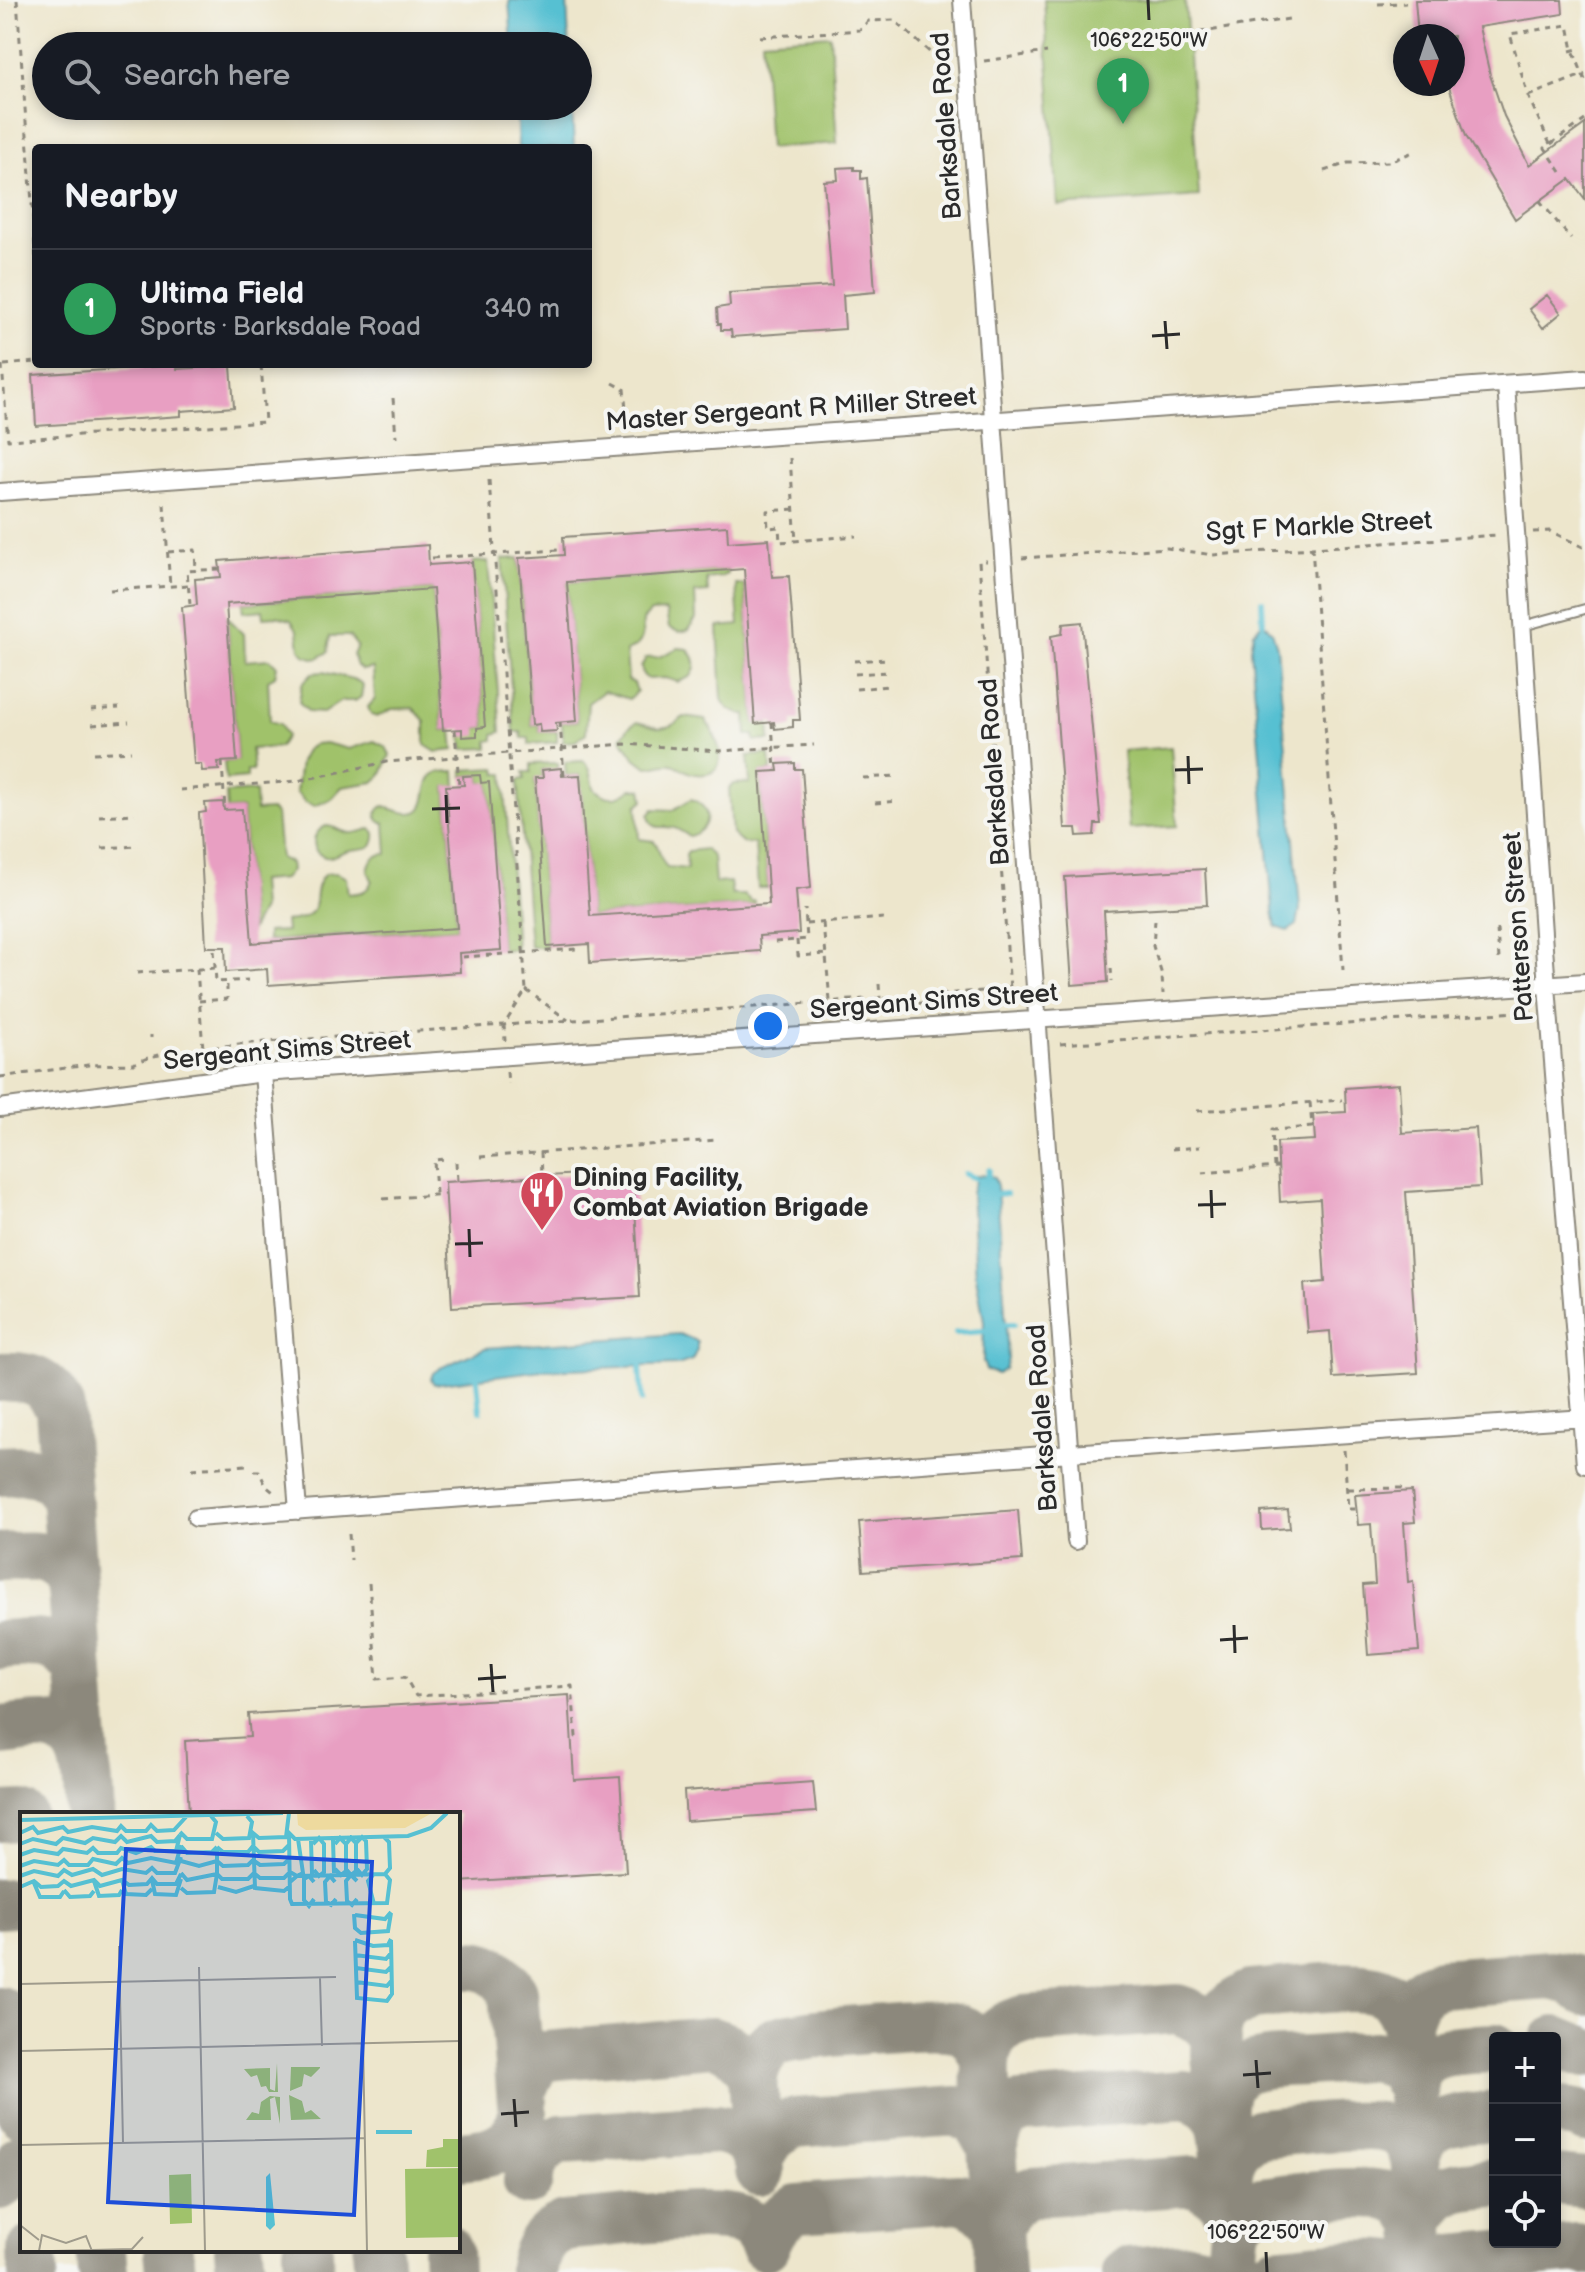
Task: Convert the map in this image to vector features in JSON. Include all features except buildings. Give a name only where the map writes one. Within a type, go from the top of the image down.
[{"type":"street","name":"Barksdale Road","points":[[962,0],[1076,1541]]},
{"type":"street","name":"Master Sergeant R Miller Street","points":[[0,492],[1585,378]]},
{"type":"street","name":"Patterson Street","points":[[1506,384],[1547,984],[1584,1418],[1585,1465]]},
{"type":"street","name":"Sergeant Sims Street","points":[[0,1108],[263,1073],[1585,982]]},
{"type":"street","points":[[263,1073],[298,1511]]},
{"type":"street","points":[[0,1095],[0,1108]]},
{"type":"street","points":[[196,1518],[1584,1418]]},
{"type":"lane","points":[[1522,626],[1585,609]]},
{"type":"path","points":[[17,0],[32,203]]},
{"type":"path","points":[[1378,4],[1406,3]]},
{"type":"path","points":[[1188,34],[1289,19]]},
{"type":"path","points":[[760,37],[860,30],[868,21],[894,20],[945,66],[1047,52]]},
{"type":"path","points":[[1550,144],[1528,96],[1510,34],[1568,25],[1585,80]]},
{"type":"path","points":[[1528,96],[1584,74]]},
{"type":"path","points":[[1561,172],[1545,148],[1585,120]]},
{"type":"path","points":[[1324,171],[1348,163],[1389,162],[1413,152]]},
{"type":"path","points":[[1540,201],[1571,239]]},
{"type":"path","points":[[32,362],[1,365],[8,440],[265,422],[261,368]]},
{"type":"path","points":[[613,383],[624,389],[627,420]]},
{"type":"path","points":[[393,398],[396,437]]},
{"type":"path","points":[[790,458],[796,541]]},
{"type":"path","points":[[489,480],[526,990],[504,1025],[508,1084]]},
{"type":"path","points":[[164,504],[170,586]]},
{"type":"path","points":[[794,509],[767,511],[768,528],[779,527],[780,542],[856,536]]},
{"type":"path","name":"Sgt F Markle Street","points":[[1003,560],[1167,548],[1213,555],[1550,531],[1585,548]]},
{"type":"path","points":[[1312,547],[1343,970]]},
{"type":"path","points":[[168,552],[195,550],[196,571]]},
{"type":"path","points":[[432,558],[559,550]]},
{"type":"path","points":[[0,1077],[88,1065],[133,1064],[153,1056],[239,1044],[830,1001],[880,998],[901,1004],[933,1001],[941,994],[1010,989],[979,561],[1003,560]]},
{"type":"path","points":[[190,604],[187,571],[219,569]]},
{"type":"path","points":[[110,590],[189,585]]},
{"type":"path","points":[[854,661],[886,659]]},
{"type":"path","points":[[855,674],[887,672]]},
{"type":"path","points":[[856,689],[888,686]]},
{"type":"path","points":[[91,710],[119,708]]},
{"type":"path","points":[[92,725],[129,722]]},
{"type":"path","points":[[560,722],[564,776]]},
{"type":"path","points":[[772,722],[775,771]]},
{"type":"path","points":[[455,729],[459,785]]},
{"type":"path","points":[[180,790],[297,781],[386,762],[625,744],[719,751],[814,745]]},
{"type":"path","points":[[94,753],[131,751]]},
{"type":"path","points":[[222,762],[225,810]]},
{"type":"path","points":[[863,778],[896,776]]},
{"type":"path","points":[[875,803],[898,801]]},
{"type":"path","points":[[99,816],[135,814]]},
{"type":"path","points":[[102,848],[137,846]]},
{"type":"path","points":[[775,942],[807,939],[805,909]]},
{"type":"path","points":[[806,924],[884,918]]},
{"type":"path","points":[[1155,920],[1152,941],[1162,975],[1164,1010]]},
{"type":"path","points":[[823,923],[830,1001]]},
{"type":"path","points":[[1497,929],[1499,959]]},
{"type":"path","points":[[797,940],[798,956],[826,954]]},
{"type":"path","points":[[462,957],[577,949]]},
{"type":"path","points":[[214,950],[216,982],[248,980]]},
{"type":"path","points":[[137,973],[215,968]]},
{"type":"path","points":[[1111,968],[1112,981]]},
{"type":"path","points":[[197,969],[203,1049]]},
{"type":"path","points":[[199,1001],[227,999],[226,981]]},
{"type":"path","points":[[879,984],[880,998]]},
{"type":"path","points":[[526,990],[569,1021]]},
{"type":"path","points":[[1060,1044],[1532,1011]]},
{"type":"path","points":[[1197,1111],[1342,1100]]},
{"type":"path","points":[[1202,1173],[1276,1167],[1272,1130],[1312,1127],[1310,1102]]},
{"type":"path","points":[[480,1157],[718,1140]]},
{"type":"path","points":[[1172,1149],[1200,1147]]},
{"type":"path","points":[[541,1152],[542,1176]]},
{"type":"path","points":[[436,1195],[434,1160],[445,1159]]},
{"type":"path","points":[[456,1162],[457,1181]]},
{"type":"path","points":[[383,1199],[446,1194]]},
{"type":"path","points":[[1343,1435],[1348,1509],[1356,1509]]},
{"type":"path","points":[[192,1469],[246,1465]]},
{"type":"path","points":[[254,1471],[259,1471],[266,1486]]},
{"type":"path","points":[[1347,1489],[1402,1488]]},
{"type":"path","points":[[349,1534],[351,1560]]},
{"type":"path","points":[[369,1583],[377,1679],[405,1677],[416,1696],[572,1686],[576,1737],[582,1737]]},
{"type":"green space","points":[[1044,0],[1185,0],[1199,196],[1058,206]]},
{"type":"green space","points":[[830,35],[837,143],[769,148],[762,40]]},
{"type":"green space","points":[[519,558],[532,725],[539,724],[540,732],[557,731],[557,742],[529,744],[529,738],[522,738],[521,732],[514,732],[502,559]]},
{"type":"green space","points":[[488,561],[501,732],[494,734],[494,740],[488,741],[488,748],[463,749],[462,737],[485,727],[472,562]]},
{"type":"green space","points":[[727,570],[727,574],[721,577],[707,579],[708,592],[695,593],[696,619],[689,630],[679,632],[669,628],[666,611],[651,612],[643,620],[639,643],[626,651],[628,680],[634,683],[637,691],[629,699],[604,691],[588,703],[586,733],[576,741],[563,742],[562,722],[577,721],[567,582]]},
{"type":"green space","points":[[736,585],[745,585],[755,723],[769,723],[770,740],[755,741],[754,735],[747,735],[746,714],[731,710],[722,699],[718,627],[739,625]]},
{"type":"green space","points":[[433,589],[443,730],[452,730],[454,750],[436,752],[425,745],[425,721],[413,708],[392,709],[377,717],[371,715],[368,707],[375,699],[373,668],[362,670],[357,666],[353,655],[357,646],[349,636],[330,636],[328,652],[316,659],[304,655],[300,649],[298,631],[291,620],[277,616],[264,617],[263,610],[244,612],[243,603]]},
{"type":"green space","points":[[227,617],[244,634],[245,661],[270,659],[277,666],[275,676],[268,680],[270,721],[280,724],[286,736],[279,747],[251,749],[253,771],[247,771],[247,778],[226,780],[224,762],[237,760]]},
{"type":"green space","points":[[678,648],[688,649],[693,656],[695,667],[690,677],[678,682],[665,678],[648,679],[643,675],[641,667],[646,658],[659,657]]},
{"type":"green space","points":[[324,672],[359,682],[363,685],[361,697],[355,701],[341,701],[323,713],[309,712],[299,702],[302,684],[312,673]]},
{"type":"green space","points":[[684,717],[705,720],[715,736],[719,764],[707,774],[695,774],[672,764],[647,767],[634,757],[621,738],[637,722],[660,728],[671,726]]},
{"type":"green space","points":[[374,741],[386,747],[390,755],[381,776],[374,782],[342,787],[331,799],[315,806],[305,802],[296,792],[300,762],[306,750],[315,744],[325,743],[349,749]]},
{"type":"green space","points":[[1171,747],[1177,826],[1129,829],[1123,751]]},
{"type":"green space","points":[[770,754],[771,771],[760,773],[768,888],[758,888],[755,844],[742,843],[732,834],[729,788],[734,784],[750,783],[748,756]]},
{"type":"green space","points":[[584,761],[590,769],[594,788],[603,795],[617,797],[631,789],[642,789],[644,800],[637,806],[639,839],[654,841],[667,867],[687,869],[686,855],[689,851],[705,849],[713,857],[715,883],[730,882],[732,895],[744,895],[755,901],[755,905],[590,916],[580,775],[566,776],[565,762]]},
{"type":"green space","points":[[558,763],[558,769],[542,770],[543,778],[535,779],[547,947],[530,947],[518,780],[525,779],[524,772],[531,772],[531,764]]},
{"type":"green space","points":[[496,768],[497,774],[504,774],[516,949],[501,950],[489,783],[481,783],[480,775],[463,776],[463,770]]},
{"type":"green space","points":[[455,771],[456,786],[446,787],[457,928],[267,941],[267,932],[286,931],[285,921],[299,919],[313,910],[316,890],[325,874],[337,873],[346,878],[348,894],[366,890],[372,880],[368,871],[372,860],[387,854],[385,823],[379,821],[376,815],[379,809],[384,806],[413,813],[424,803],[430,780],[438,773]]},
{"type":"green space","points":[[255,791],[256,811],[271,810],[276,814],[280,858],[290,863],[291,870],[284,879],[260,881],[262,909],[251,930],[242,809],[227,810],[226,793]]},
{"type":"green space","points":[[691,799],[706,812],[705,824],[696,833],[689,836],[672,827],[656,826],[651,821],[649,815],[654,809],[673,810]]},
{"type":"green space","points":[[326,826],[351,833],[371,829],[375,839],[366,848],[324,857],[316,851],[314,843],[319,830]]},
{"type":"water","points":[[509,0],[567,0],[568,32],[511,32]]},
{"type":"water","points":[[517,120],[573,120],[574,144],[518,144]]},
{"type":"water","points":[[1263,622],[1272,631],[1277,647],[1300,909],[1297,925],[1288,931],[1276,927],[1273,911],[1251,649],[1254,632]]},
{"type":"water","points":[[977,1176],[994,1177],[997,1186],[1008,1359],[1005,1369],[997,1374],[986,1370],[983,1361],[984,1321],[976,1277],[971,1192]]},
{"type":"water","points":[[679,1334],[697,1341],[697,1350],[692,1360],[678,1365],[542,1370],[434,1384],[431,1379],[440,1368],[485,1348]]},
{"type":"waterway","points":[[1262,601],[1263,622]]},
{"type":"waterway","points":[[988,1176],[989,1170]]},
{"type":"waterway","points":[[965,1174],[975,1178]]},
{"type":"waterway","points":[[998,1194],[1006,1194]]},
{"type":"waterway","points":[[1006,1324],[1014,1324]]},
{"type":"waterway","points":[[956,1333],[984,1331]]},
{"type":"waterway","points":[[640,1367],[642,1400]]},
{"type":"waterway","points":[[477,1379],[480,1411]]},
{"type":"taxiway","points":[[0,1377],[20,1377],[36,1382],[50,1392],[60,1409],[85,1758]]},
{"type":"taxiway","points":[[0,1471],[22,1470],[47,1476],[61,1489],[67,1500]]},
{"type":"taxiway","points":[[0,1558],[44,1558],[60,1567],[73,1588]]},
{"type":"taxiway","points":[[0,1645],[45,1644],[62,1652],[79,1671]]},
{"type":"taxiway","points":[[0,1731],[45,1727],[71,1738],[84,1760],[90,1812]]},
{"type":"taxiway","points":[[0,1817],[20,1816]]},
{"type":"taxiway","points":[[0,1904],[20,1902]]},
{"type":"taxiway","points":[[460,1965],[476,1965],[496,1973],[513,1992],[522,2103]]},
{"type":"taxiway","points":[[1406,2022],[1417,1997],[1440,1983],[1551,1975],[1573,1980],[1585,1991]]},
{"type":"taxiway","points":[[1222,2104],[1217,2029],[1222,2015],[1237,2002],[1250,1995],[1338,1987],[1372,1989],[1391,1998],[1406,2022],[1423,2272]]},
{"type":"taxiway","points":[[992,2145],[986,2088],[987,2058],[995,2036],[1008,2026],[1023,2020],[1177,2009],[1200,2020],[1217,2040]]},
{"type":"taxiway","points":[[0,2011],[14,2032],[20,2073]]},
{"type":"taxiway","points":[[753,2077],[760,2057],[775,2042],[806,2035],[887,2028],[947,2026],[960,2030],[975,2040],[985,2061]]},
{"type":"taxiway","points":[[521,2091],[534,2064],[546,2056],[712,2042],[719,2044],[742,2058],[753,2077],[760,2171]]},
{"type":"taxiway","points":[[1561,2043],[1585,2053]]},
{"type":"taxiway","points":[[1412,2092],[1416,2072],[1430,2057],[1451,2051],[1489,2048]]},
{"type":"taxiway","points":[[1223,2115],[1224,2097],[1229,2083],[1237,2074],[1260,2064],[1275,2062],[1374,2056],[1398,2068],[1412,2092]]},
{"type":"taxiway","points":[[992,2145],[1002,2120],[1020,2107],[1184,2095],[1209,2107],[1221,2124],[1227,2174]]},
{"type":"taxiway","points":[[528,2181],[539,2155],[562,2139],[716,2129],[742,2138],[759,2161],[769,2138],[794,2123],[957,2111],[976,2122],[992,2145],[1000,2272]]},
{"type":"taxiway","points":[[1561,2112],[1585,2118]]},
{"type":"taxiway","points":[[460,2156],[491,2151],[508,2143],[523,2114]]},
{"type":"taxiway","points":[[1415,2159],[1419,2145],[1434,2127],[1444,2122],[1489,2117]]},
{"type":"taxiway","points":[[1228,2187],[1234,2153],[1245,2141],[1261,2133],[1372,2126],[1399,2133],[1405,2138],[1415,2159]]},
{"type":"taxiway","points":[[0,2185],[17,2171],[20,2163]]},
{"type":"taxiway","points":[[533,2268],[543,2242],[565,2226],[631,2220],[688,2216],[733,2218],[752,2227],[765,2246],[777,2224],[797,2209],[959,2198],[981,2208],[998,2227],[1010,2205],[1032,2192],[1195,2181],[1222,2198],[1230,2216]]},
{"type":"taxiway","points":[[1561,2181],[1585,2183]]},
{"type":"taxiway","points":[[1420,2224],[1432,2202],[1440,2195],[1459,2187],[1489,2183]]},
{"type":"taxiway","points":[[1233,2272],[1234,2232],[1243,2217],[1260,2202],[1370,2193],[1399,2200],[1420,2224]]},
{"type":"taxiway","points":[[1435,2272],[1453,2259],[1577,2248],[1585,2251]]},
{"type":"taxiway","points":[[32,2252],[33,2272]]},
{"type":"taxiway","points":[[101,2252],[103,2272]]},
{"type":"taxiway","points":[[169,2252],[171,2272]]},
{"type":"taxiway","points":[[239,2252],[241,2272]]},
{"type":"taxiway","points":[[308,2252],[309,2272]]},
{"type":"taxiway","points":[[377,2252],[379,2272]]},
{"type":"taxiway","points":[[447,2252],[448,2272]]},
{"type":"taxiway","points":[[1273,2272],[1365,2264],[1398,2267],[1408,2272]]},
{"type":"taxiway","points":[[1127,2272],[1193,2267],[1214,2272]]},
{"type":"place","name":"Ultima Field","points":[[1123,124]]},
{"type":"place","name":"Dining Facility, Combat Aviation Brigade","points":[[542,1232]]}]
